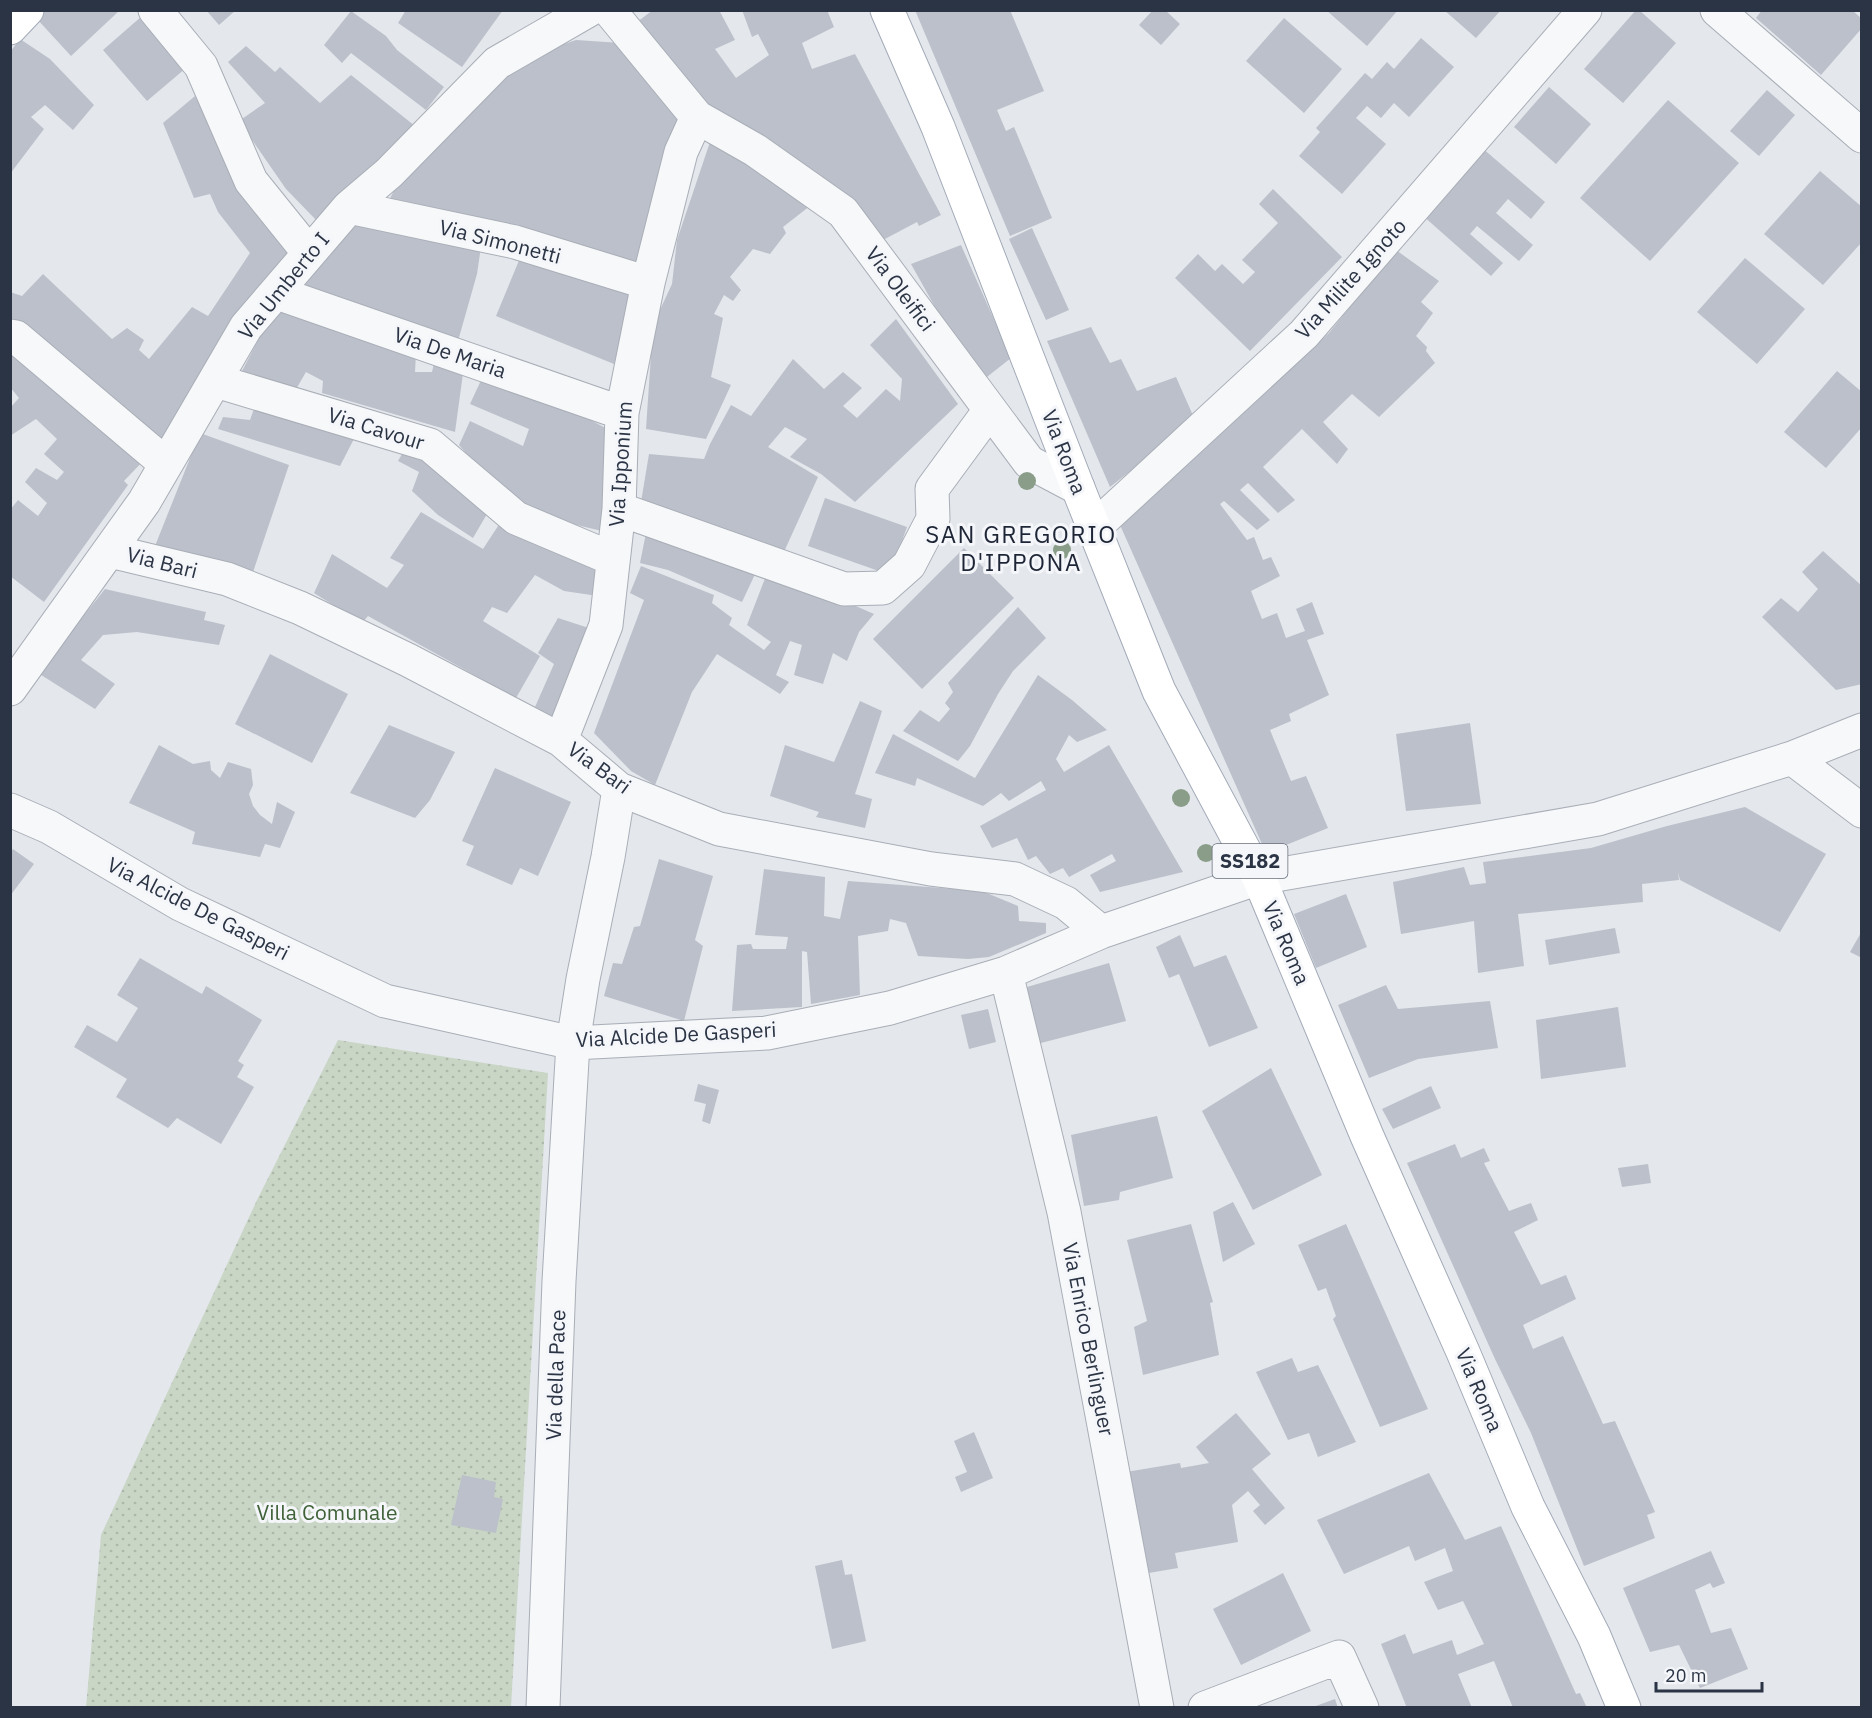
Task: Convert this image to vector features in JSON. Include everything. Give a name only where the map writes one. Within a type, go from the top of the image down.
[{"type":"main road","points":[[10,28],[27,10]]},
{"type":"main road","name":"Via Roma","points":[[887,10],[938,127],[1078,488],[1160,691],[1259,878],[1367,1136],[1463,1352],[1528,1507],[1594,1636],[1624,1707]]},
{"type":"street","points":[[155,10],[201,66],[251,181],[309,254]]},
{"type":"street","name":"Via Umberto I","points":[[10,688],[144,502],[246,327],[349,207],[389,173],[496,63],[589,10]]},
{"type":"street","points":[[609,10],[697,117]]},
{"type":"street","name":"Via Milite Ignoto","points":[[1095,527],[1304,334],[1585,10]]},
{"type":"street","points":[[1717,10],[1862,136]]},
{"type":"street","name":"Via Ipponium","points":[[561,740],[606,625],[619,509],[622,412],[648,283],[681,152],[697,117]]},
{"type":"street","name":"Via Oleifici","points":[[697,117],[755,150],[843,212],[1029,462],[1078,488]]},
{"type":"street","name":"Via Simonetti","points":[[349,207],[515,242],[648,283]]},
{"type":"street","name":"Via De Maria","points":[[277,293],[622,412]]},
{"type":"street","points":[[10,336],[16,337],[166,464]]},
{"type":"street","name":"Via Cavour","points":[[216,381],[430,445],[516,518],[613,559]]},
{"type":"street","points":[[619,509],[844,590],[883,588],[909,565],[933,519],[932,489],[990,410]]},
{"type":"street","name":"Via Bari","points":[[110,551],[226,579],[300,608],[408,660],[561,740],[619,789],[719,829],[931,869],[1015,879],[1066,903],[1101,932]]},
{"type":"street","name":"Via Alcide De Gasperi","points":[[10,810],[49,827],[180,904],[385,1001],[573,1043],[767,1033],[891,1008],[1006,973],[1101,932],[1259,878],[1598,819],[1792,758],[1862,730]]},
{"type":"street","points":[[1792,758],[1862,811]]},
{"type":"street","name":"Via della Pace","points":[[543,1707],[559,1281],[573,1043],[619,789]]},
{"type":"street","name":"Via Enrico Berlinguer","points":[[1006,973],[1064,1212],[1157,1707]]},
{"type":"street","points":[[1205,1707],[1339,1657],[1362,1707]]},
{"type":"green space","name":"Villa Comunale","points":[[338,1040],[548,1073],[511,1707],[86,1708],[101,1535],[258,1198]]},
{"type":"building","points":[[46,10],[120,10],[71,56],[37,19]]},
{"type":"building","points":[[206,10],[236,10],[219,25]]},
{"type":"building","points":[[406,10],[503,10],[462,67],[398,23]]},
{"type":"building","points":[[653,10],[719,10],[735,40],[715,49],[736,78],[769,55],[758,34],[752,37],[742,10],[827,10],[834,27],[802,43],[812,69],[855,54],[941,215],[919,226],[917,222],[883,240],[706,111],[637,22]]},
{"type":"building","points":[[915,10],[1010,10],[1044,91],[997,110],[1006,131],[1014,127],[1052,218],[1010,236]]},
{"type":"building","points":[[1153,10],[1165,10],[1180,24],[1161,45],[1139,25]]},
{"type":"building","points":[[1326,10],[1398,10],[1367,46]]},
{"type":"building","points":[[1444,10],[1501,10],[1476,38]]},
{"type":"building","points":[[1636,10],[1639,10],[1676,43],[1623,103],[1584,69]]},
{"type":"building","points":[[1762,10],[1852,10],[1862,19],[1862,28],[1821,75],[1756,18]]},
{"type":"building","points":[[351,11],[386,36],[397,50],[444,87],[426,110],[351,53],[342,63],[324,45]]},
{"type":"building","points":[[142,16],[186,68],[147,101],[103,50]]},
{"type":"building","points":[[1284,18],[1342,69],[1304,113],[1246,61]]},
{"type":"building","points":[[1421,38],[1454,67],[1409,117],[1394,103],[1381,118],[1367,106],[1356,118],[1386,144],[1342,194],[1299,156],[1320,132],[1316,128],[1365,73],[1372,79],[1387,62],[1394,69]]},
{"type":"building","points":[[20,39],[50,59],[94,105],[73,130],[45,105],[31,117],[44,129],[10,174],[10,52]]},
{"type":"building","points":[[576,40],[621,43],[679,115],[640,274],[387,204],[410,160],[526,57]]},
{"type":"building","points":[[246,46],[275,72],[280,67],[320,103],[351,75],[415,126],[318,222],[286,189],[239,121],[265,103],[228,62]]},
{"type":"building","points":[[1549,87],[1591,124],[1556,164],[1514,127]]},
{"type":"building","points":[[1767,90],[1795,115],[1759,156],[1730,131]]},
{"type":"building","points":[[195,96],[244,194],[292,255],[164,451],[10,327],[10,292],[22,296],[43,274],[112,339],[127,328],[144,340],[139,350],[149,359],[192,307],[208,316],[250,253],[218,212],[210,194],[194,198],[163,123]]},
{"type":"building","points":[[1668,100],[1739,163],[1650,261],[1580,198]]},
{"type":"building","points":[[710,142],[815,202],[783,227],[786,233],[770,254],[753,249],[730,277],[741,290],[733,301],[724,295],[714,314],[723,318],[711,377],[731,385],[706,439],[646,429],[653,325],[672,284],[677,240]]},
{"type":"building","points":[[1481,147],[1545,202],[1531,219],[1508,199],[1496,213],[1533,245],[1519,261],[1477,226],[1470,234],[1503,263],[1491,276],[1422,215]]},
{"type":"building","points":[[1820,171],[1862,207],[1862,242],[1823,285],[1764,234]]},
{"type":"building","points":[[1273,189],[1342,257],[1250,351],[1175,278],[1198,254],[1215,271],[1222,264],[1243,284],[1255,272],[1242,260],[1278,223],[1259,204]]},
{"type":"building","points":[[357,214],[482,240],[477,274],[458,341],[303,287]]},
{"type":"building","points":[[1032,228],[1069,310],[1046,320],[1009,239]]},
{"type":"building","points":[[961,245],[1011,358],[978,384],[911,264]]},
{"type":"building","points":[[525,246],[636,287],[614,364],[496,316]]},
{"type":"building","points":[[1396,250],[1439,281],[1421,302],[1433,313],[1416,336],[1427,347],[1426,351],[1435,363],[1379,417],[1352,394],[1323,422],[1348,449],[1337,464],[1302,429],[1263,467],[1295,500],[1278,513],[1248,483],[1240,490],[1270,520],[1257,530],[1224,501],[1220,504],[1247,540],[1254,537],[1263,560],[1271,557],[1280,576],[1251,591],[1262,619],[1277,613],[1286,638],[1305,631],[1296,609],[1312,602],[1324,634],[1307,640],[1329,695],[1289,714],[1291,721],[1270,730],[1291,781],[1306,776],[1328,828],[1266,853],[1120,525],[1329,333]]},
{"type":"building","points":[[1745,258],[1805,309],[1757,364],[1697,312]]},
{"type":"building","points":[[279,300],[416,353],[415,372],[432,372],[435,359],[464,366],[455,432],[322,393],[323,381],[306,372],[295,391],[242,371]]},
{"type":"building","points":[[896,319],[958,404],[855,502],[821,474],[790,457],[807,439],[785,427],[768,447],[818,477],[783,554],[640,508],[649,454],[704,459],[731,405],[751,416],[793,359],[824,389],[843,372],[862,388],[843,406],[857,418],[886,389],[900,401],[902,379],[870,345]]},
{"type":"building","points":[[1091,327],[1110,363],[1121,359],[1137,391],[1176,377],[1195,420],[1110,487],[1047,341]]},
{"type":"building","points":[[20,350],[145,459],[124,481],[128,485],[44,602],[10,576],[10,510],[18,500],[38,516],[47,503],[25,482],[36,468],[57,480],[64,472],[44,454],[57,439],[36,419],[10,436],[10,408],[19,398],[10,387],[10,357]]},
{"type":"building","points":[[1837,371],[1862,392],[1862,427],[1826,468],[1784,432]]},
{"type":"building","points":[[483,376],[549,398],[613,432],[606,532],[556,520],[498,491],[459,445],[470,421],[523,446],[529,429],[470,404]]},
{"type":"building","points":[[255,406],[356,435],[340,466],[218,429],[223,417],[250,420]]},
{"type":"building","points":[[200,433],[289,465],[251,578],[153,551]]},
{"type":"building","points":[[406,447],[491,507],[473,538],[438,515],[412,491],[419,472],[398,461]]},
{"type":"building","points":[[825,498],[907,527],[890,575],[808,546]]},
{"type":"building","points":[[421,512],[483,549],[500,523],[603,564],[598,596],[564,591],[535,575],[507,613],[492,607],[483,621],[540,656],[516,698],[368,616],[362,623],[314,593],[332,554],[387,588],[404,565],[390,558]]},
{"type":"building","points":[[646,533],[757,570],[742,602],[668,570],[640,563]]},
{"type":"building","points":[[964,548],[1014,598],[922,689],[873,639]]},
{"type":"building","points":[[1823,551],[1862,586],[1862,684],[1836,690],[1762,617],[1781,598],[1798,612],[1818,589],[1802,572]]},
{"type":"building","points":[[641,566],[714,595],[712,603],[732,618],[729,625],[764,650],[771,642],[747,625],[769,568],[874,614],[859,632],[847,661],[833,653],[823,684],[794,675],[802,645],[790,641],[776,675],[789,682],[780,694],[717,654],[692,692],[655,785],[631,771],[594,733],[644,600],[630,593]]},
{"type":"building","points":[[105,589],[206,612],[204,620],[225,625],[219,645],[137,632],[103,635],[81,660],[115,684],[95,709],[38,673]]},
{"type":"building","points":[[1018,607],[1046,638],[1013,671],[970,746],[958,761],[903,731],[920,710],[939,722],[950,709],[945,703],[953,692],[948,683]]},
{"type":"building","points":[[558,618],[595,630],[558,719],[535,707],[554,664],[538,653]]},
{"type":"building","points":[[270,654],[348,694],[312,763],[235,724]]},
{"type":"building","points":[[1038,675],[1107,730],[1077,742],[1069,735],[1056,759],[1064,772],[1109,745],[1183,872],[1100,892],[1090,875],[1116,861],[1112,854],[1069,877],[1063,868],[1050,874],[1036,856],[1028,860],[1017,838],[992,848],[980,826],[1046,790],[1041,781],[1009,801],[1001,793],[983,806],[917,778],[915,786],[875,773],[893,734],[975,778]]},
{"type":"building","points":[[860,701],[882,711],[855,794],[872,799],[865,828],[816,817],[819,812],[770,796],[785,745],[834,762]]},
{"type":"building","points":[[1470,723],[1481,804],[1406,811],[1396,734]]},
{"type":"building","points":[[389,725],[455,752],[430,800],[415,818],[350,793]]},
{"type":"building","points":[[159,745],[193,764],[210,761],[211,770],[220,778],[228,762],[251,769],[253,785],[249,794],[253,806],[260,815],[272,824],[277,802],[295,812],[280,848],[265,844],[260,857],[192,844],[195,832],[129,803]]},
{"type":"building","points":[[495,768],[571,802],[538,876],[520,868],[512,885],[466,865],[474,846],[462,841]]},
{"type":"building","points":[[1745,807],[1826,854],[1780,932],[1680,880],[1678,872],[1679,880],[1642,884],[1643,902],[1518,914],[1524,966],[1478,973],[1474,921],[1401,934],[1393,882],[1464,867],[1470,885],[1486,883],[1483,862],[1591,848]]},
{"type":"building","points":[[13,849],[34,864],[10,896],[10,854]]},
{"type":"building","points":[[659,859],[713,876],[695,940],[703,946],[684,1021],[604,996],[613,963],[622,964],[634,927],[640,926]]},
{"type":"building","points":[[764,869],[825,877],[824,916],[840,919],[848,881],[982,891],[1018,906],[1019,921],[1046,923],[1046,933],[989,957],[968,959],[918,956],[906,923],[890,919],[888,931],[858,936],[860,995],[811,1004],[807,952],[802,951],[802,1007],[732,1011],[737,945],[751,944],[753,949],[786,949],[788,937],[755,935]]},
{"type":"building","points":[[1346,894],[1367,947],[1316,968],[1294,914]]},
{"type":"building","points":[[1615,928],[1620,953],[1549,965],[1545,940]]},
{"type":"building","points":[[1862,931],[1862,958],[1850,952]]},
{"type":"building","points":[[1180,935],[1194,967],[1226,955],[1258,1028],[1209,1047],[1179,974],[1169,978],[1156,947]]},
{"type":"building","points":[[140,958],[202,994],[206,986],[262,1020],[238,1061],[244,1065],[237,1077],[254,1087],[221,1144],[177,1118],[168,1128],[116,1097],[127,1079],[74,1047],[87,1025],[117,1042],[138,1008],[117,995]]},
{"type":"building","points":[[1109,963],[1126,1021],[1037,1044],[1027,987]]},
{"type":"building","points":[[1386,985],[1398,1009],[1490,1001],[1498,1048],[1418,1059],[1369,1078],[1338,1005]]},
{"type":"building","points":[[1618,1007],[1626,1067],[1541,1079],[1536,1020]]},
{"type":"building","points":[[988,1009],[996,1042],[969,1049],[961,1015]]},
{"type":"building","points":[[1271,1068],[1322,1175],[1253,1210],[1202,1111]]},
{"type":"building","points":[[698,1084],[719,1090],[710,1124],[702,1121],[706,1104],[694,1101]]},
{"type":"building","points":[[1431,1086],[1441,1108],[1393,1129],[1382,1109]]},
{"type":"building","points":[[1157,1116],[1173,1178],[1120,1192],[1119,1200],[1084,1206],[1071,1135]]},
{"type":"building","points":[[1455,1144],[1461,1158],[1484,1148],[1490,1161],[1484,1163],[1509,1211],[1531,1203],[1538,1220],[1514,1232],[1541,1285],[1566,1275],[1576,1299],[1523,1325],[1533,1349],[1563,1336],[1603,1424],[1615,1421],[1655,1512],[1647,1515],[1655,1538],[1584,1566],[1531,1433],[1495,1359],[1407,1163]]},
{"type":"building","points":[[1648,1164],[1651,1183],[1622,1187],[1618,1168]]},
{"type":"building","points":[[1233,1202],[1255,1244],[1223,1262],[1213,1212]]},
{"type":"building","points":[[1191,1224],[1213,1302],[1210,1303],[1219,1355],[1143,1375],[1134,1327],[1147,1321],[1127,1240]]},
{"type":"building","points":[[1346,1224],[1428,1409],[1380,1427],[1333,1319],[1336,1316],[1326,1288],[1318,1291],[1298,1245]]},
{"type":"building","points":[[1292,1358],[1298,1372],[1318,1365],[1356,1442],[1318,1457],[1309,1433],[1288,1440],[1256,1372]]},
{"type":"building","points":[[1236,1413],[1271,1454],[1252,1469],[1285,1508],[1265,1525],[1253,1511],[1260,1505],[1248,1491],[1232,1505],[1238,1542],[1175,1553],[1178,1568],[1143,1574],[1126,1472],[1180,1463],[1181,1468],[1209,1463],[1196,1447]]},
{"type":"building","points":[[974,1432],[993,1478],[961,1492],[955,1477],[967,1472],[954,1441]]},
{"type":"building","points":[[1429,1473],[1465,1540],[1501,1526],[1576,1694],[1580,1693],[1587,1708],[1513,1708],[1494,1661],[1458,1674],[1472,1708],[1407,1708],[1381,1644],[1405,1634],[1413,1654],[1452,1640],[1457,1655],[1484,1644],[1463,1601],[1438,1610],[1424,1582],[1453,1571],[1445,1548],[1415,1561],[1409,1546],[1344,1574],[1317,1520]]},
{"type":"building","points":[[462,1475],[496,1482],[494,1497],[503,1499],[496,1533],[451,1525]]},
{"type":"building","points":[[1711,1551],[1725,1583],[1713,1588],[1710,1583],[1695,1590],[1711,1633],[1731,1628],[1748,1669],[1700,1688],[1679,1645],[1650,1652],[1623,1588]]},
{"type":"building","points":[[842,1560],[845,1575],[852,1574],[866,1641],[832,1649],[815,1566]]},
{"type":"building","points":[[1283,1573],[1311,1631],[1241,1665],[1213,1609]]},
{"type":"building","points":[[1335,1699],[1338,1708],[1313,1708],[1313,1707]]},
{"type":"district","name":"SAN GREGORIO D'IPPONA","points":[[1021,549]]}]
